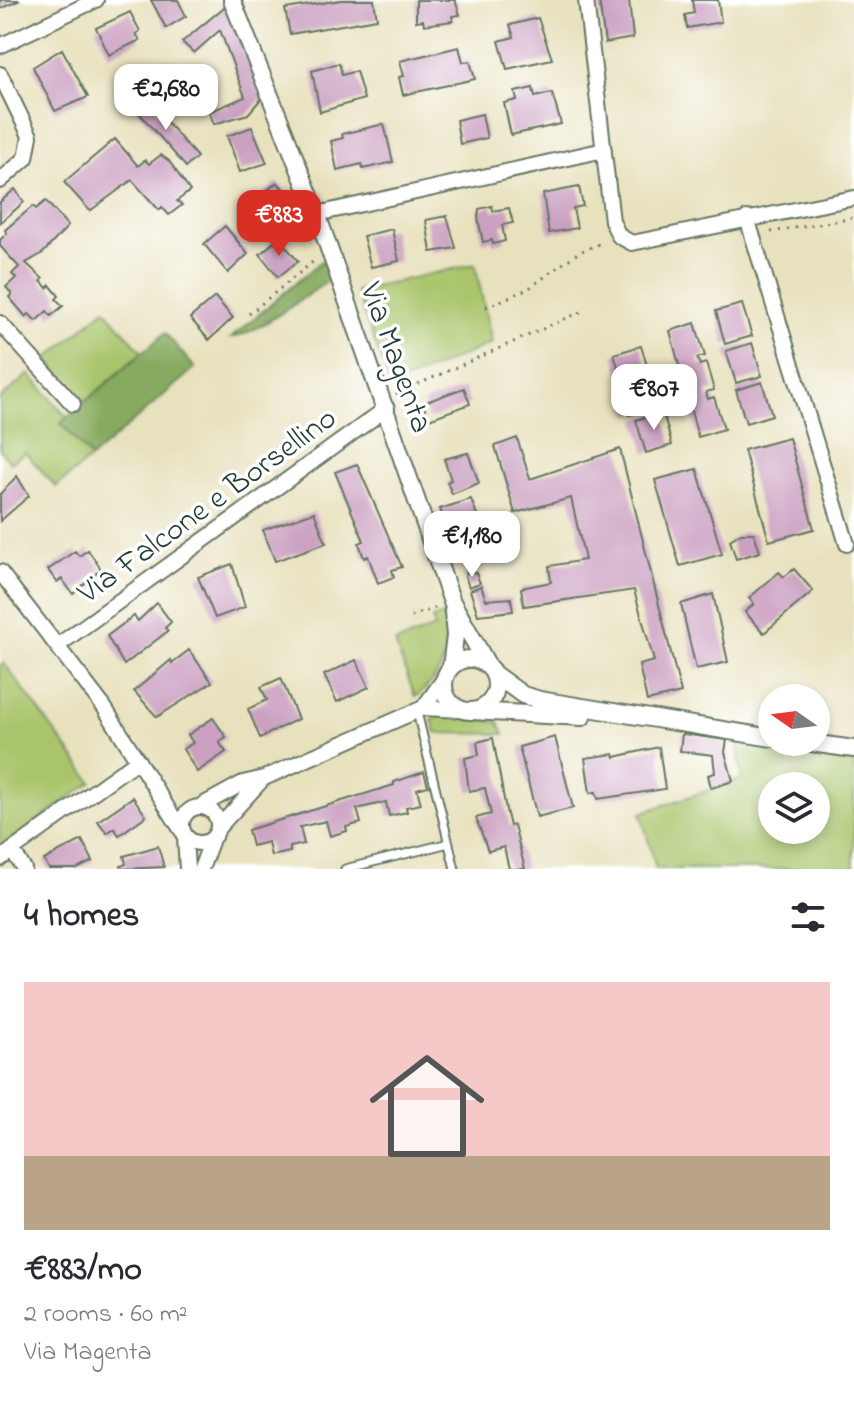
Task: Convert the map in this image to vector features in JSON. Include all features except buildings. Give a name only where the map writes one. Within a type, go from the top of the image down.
[{"type":"street","points":[[0,46],[96,0]]},
{"type":"street","name":"Via Magenta","points":[[232,0],[317,214],[386,404],[452,602]]},
{"type":"street","points":[[586,0],[612,221],[619,236],[632,243],[854,198]]},
{"type":"street","points":[[0,74],[30,136],[26,158],[0,181]]},
{"type":"street","points":[[317,214],[604,150]]},
{"type":"street","points":[[747,218],[847,544]]},
{"type":"street","points":[[0,323],[73,404]]},
{"type":"street","name":"Via Falcone e Borsellino","points":[[57,646],[386,404]]},
{"type":"street","points":[[0,572],[138,760],[184,834],[196,843],[215,834]]},
{"type":"street","points":[[452,602],[491,670],[493,698],[467,710]]},
{"type":"street","points":[[452,602],[455,636],[448,672],[449,700],[467,710]]},
{"type":"street","points":[[187,869],[185,813],[243,783],[264,778],[420,709],[437,693],[448,672],[465,660],[491,670],[523,695],[540,700],[758,736]]},
{"type":"street","points":[[420,709],[675,724]]},
{"type":"street","points":[[830,746],[854,749]]},
{"type":"street","points":[[24,869],[6,854],[138,760]]},
{"type":"street","points":[[201,869],[215,834],[239,802],[264,778]]},
{"type":"street","points":[[163,797],[214,813],[215,834]]},
{"type":"lane","points":[[420,709],[455,869]]},
{"type":"lane","points":[[345,869],[449,843]]},
{"type":"path","points":[[753,236],[854,218]]},
{"type":"path","points":[[486,307],[528,289],[579,252],[619,236]]},
{"type":"path","points":[[249,314],[329,249]]},
{"type":"path","points":[[386,404],[583,311]]},
{"type":"path","points":[[411,617],[452,602]]},
{"type":"green space","points":[[323,260],[330,280],[254,330],[231,338]]},
{"type":"green space","points":[[475,264],[492,343],[391,387],[356,291]]},
{"type":"green space","points":[[105,309],[142,352],[85,402],[47,359]]},
{"type":"green space","points":[[165,333],[195,368],[91,458],[61,423]]},
{"type":"green space","points":[[29,374],[67,417],[61,423],[91,458],[56,487],[25,452],[11,463],[0,450],[0,399]]},
{"type":"green space","points":[[443,615],[446,640],[443,661],[433,680],[415,697],[395,643],[435,628],[432,619]]},
{"type":"green space","points":[[4,663],[92,782],[0,847],[0,665]]},
{"type":"green space","points":[[442,715],[499,722],[504,734],[436,733],[432,720]]},
{"type":"green space","points":[[736,732],[758,738],[758,756],[830,756],[830,747],[854,749],[854,869],[656,869],[641,813],[742,779]]}]
